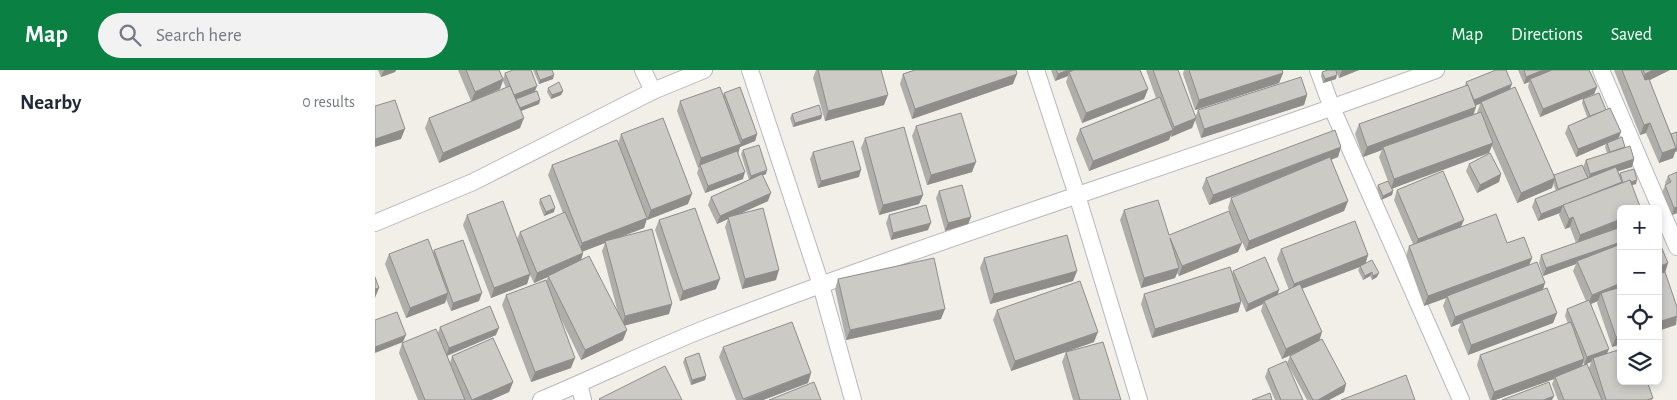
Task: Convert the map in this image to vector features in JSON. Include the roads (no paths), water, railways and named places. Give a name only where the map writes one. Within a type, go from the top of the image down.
[{"type":"street","points":[[643,70],[653,91]]},
{"type":"street","points":[[375,223],[473,182],[653,91],[704,70]]},
{"type":"street","points":[[750,70],[821,285],[853,400]]},
{"type":"street","points":[[1036,70],[1077,195],[1139,400]]},
{"type":"street","points":[[1318,70],[1332,108],[1461,400]]},
{"type":"street","points":[[541,400],[581,392],[702,330],[821,285],[1332,108],[1436,70]]},
{"type":"street","points":[[1601,70],[1677,247]]}]
